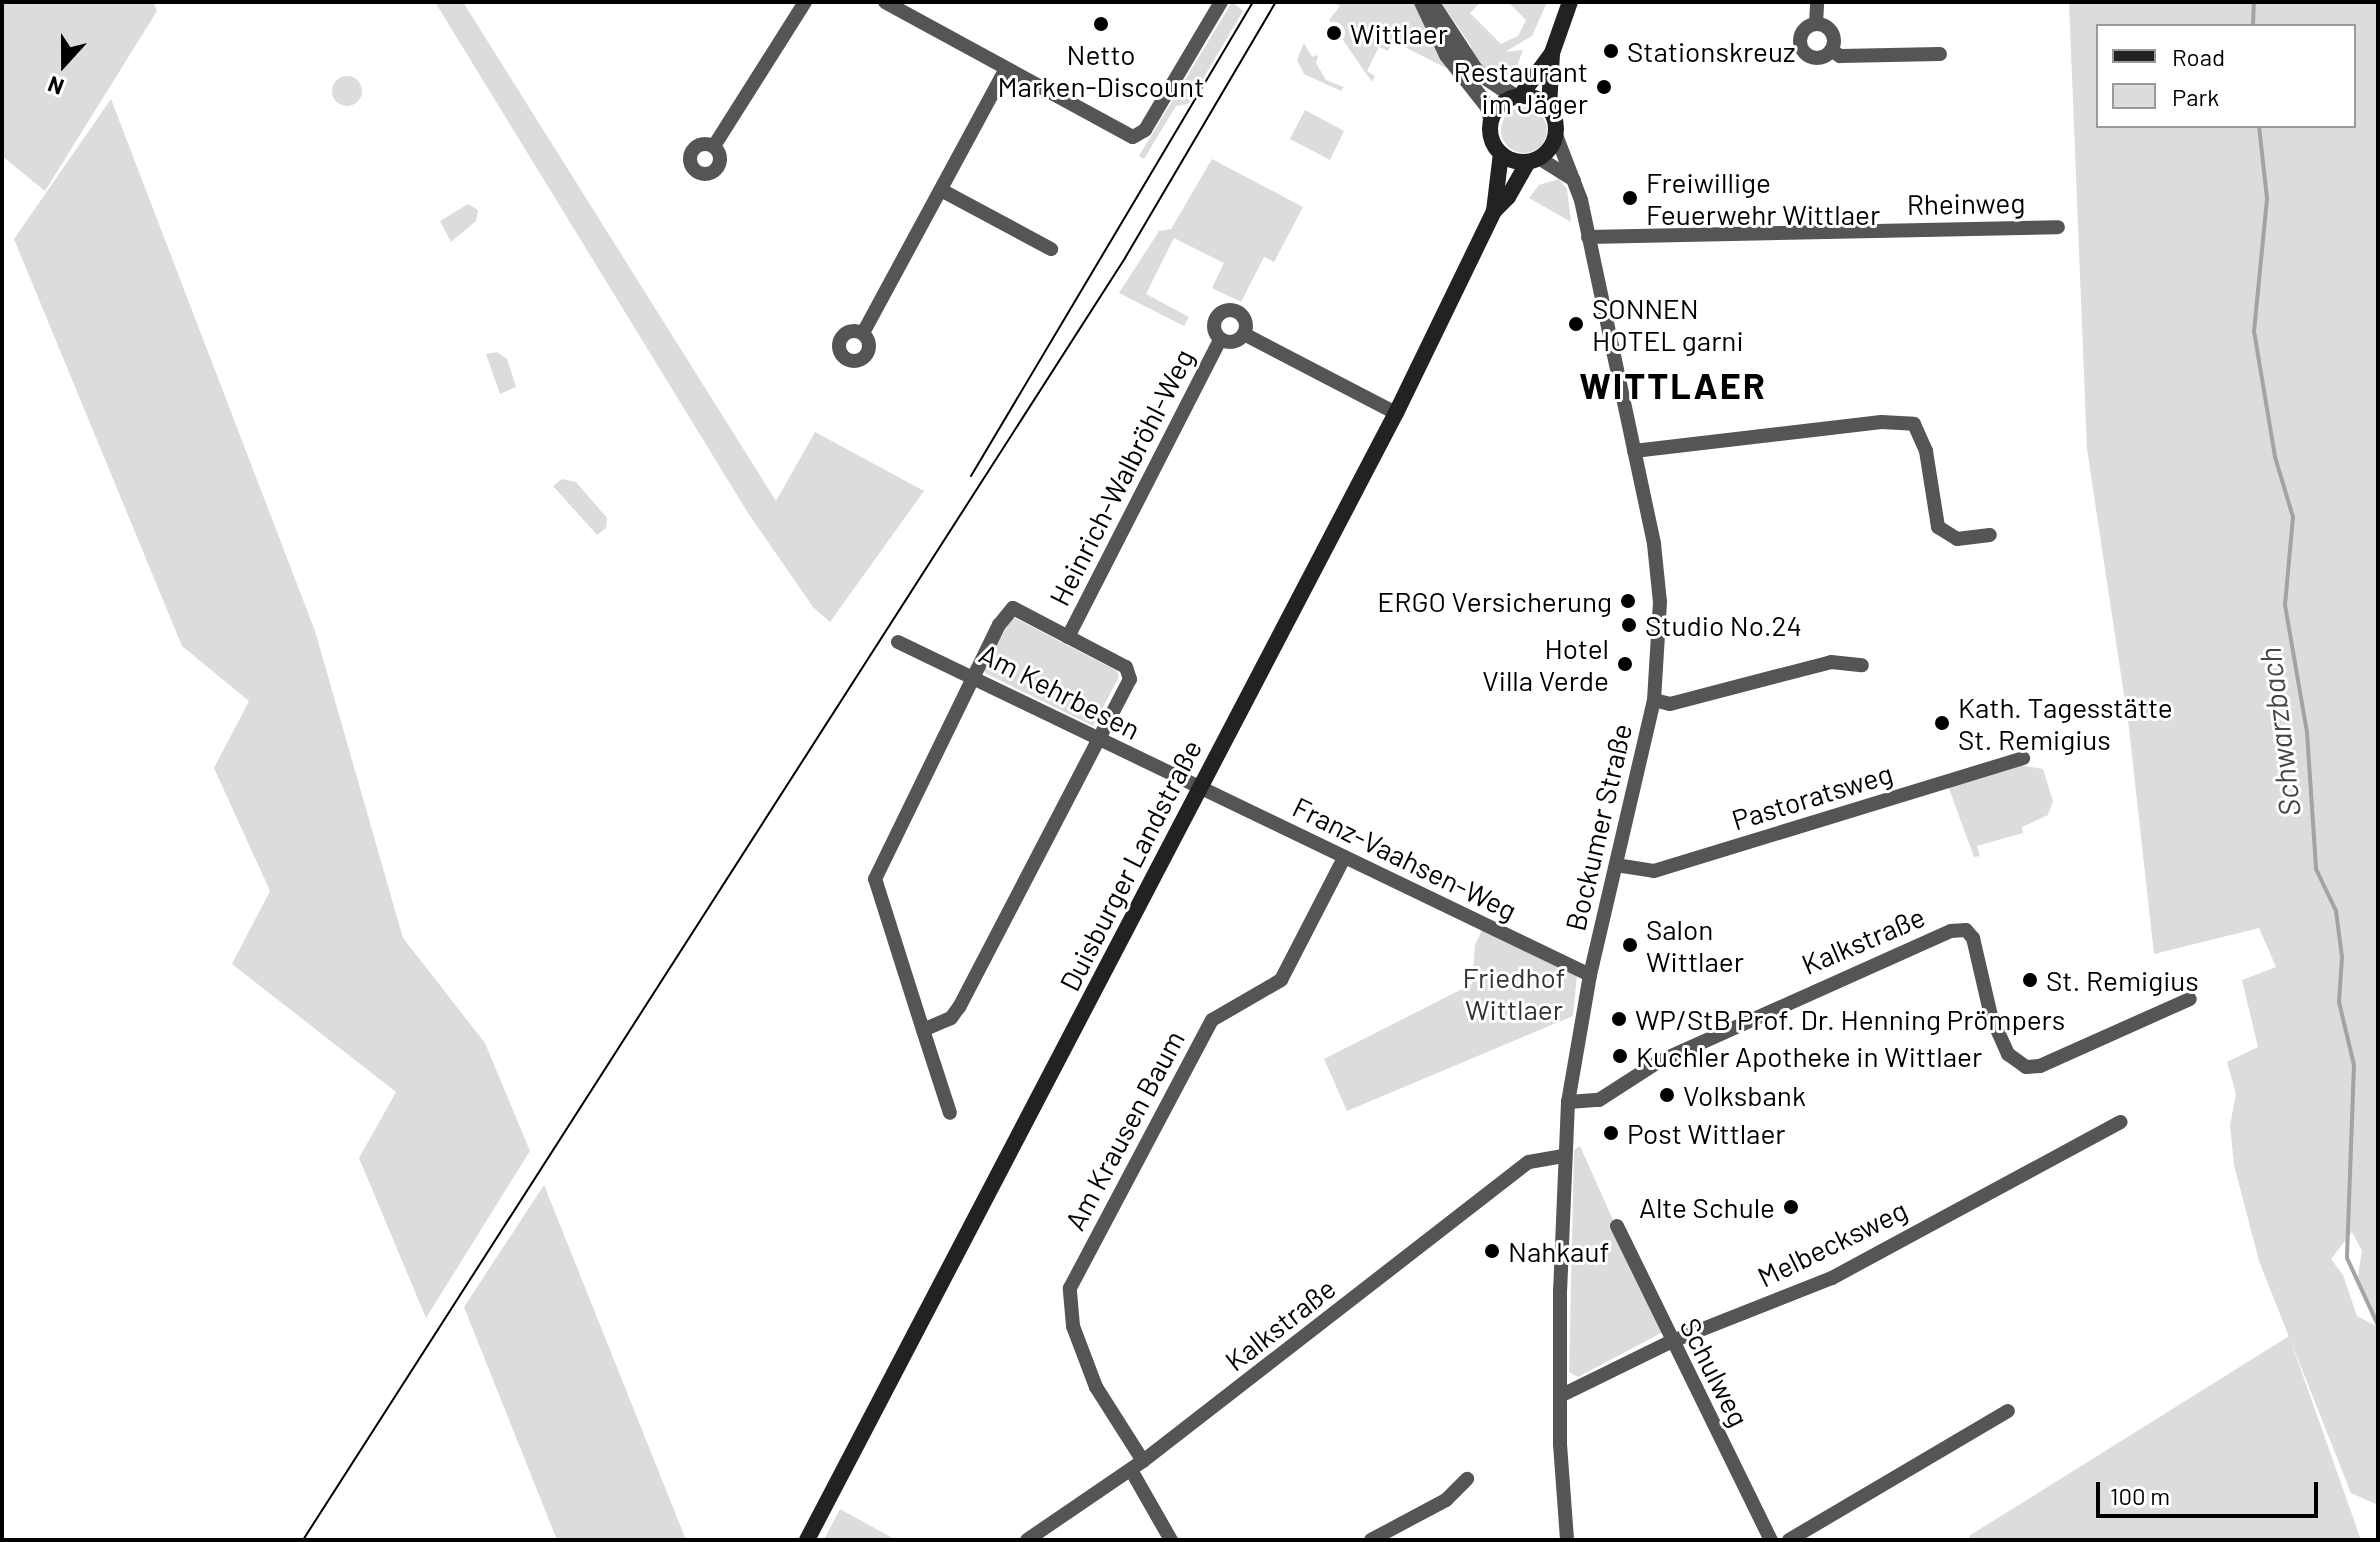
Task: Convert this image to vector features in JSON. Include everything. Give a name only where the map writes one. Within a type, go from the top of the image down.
[{"type":"main road","points":[[1556,135],[1549,107],[1552,53],[1570,2]]},
{"type":"main road","points":[[1491,119],[1497,107],[1517,96],[1552,53]]},
{"type":"main road","points":[[1517,96],[1549,107]]},
{"type":"main road","name":"Duisburger Landstraße","points":[[807,1540],[1396,413],[1494,211],[1501,153],[1492,139],[1491,119]]},
{"type":"main road","name":"Duisburger Landstraße","points":[[1494,211],[1556,135]]},
{"type":"main road","points":[[1501,153],[1533,160]]},
{"type":"street","points":[[714,146],[805,2]]},
{"type":"street","points":[[885,2],[1120,134],[1140,135],[1221,2]]},
{"type":"street","points":[[1422,2],[1447,55],[1482,98],[1491,119]]},
{"type":"street","points":[[1431,2],[1476,71],[1517,96]]},
{"type":"street","points":[[1816,24],[1817,2]]},
{"type":"street","points":[[1816,24],[1802,33],[1803,49],[1816,57],[1831,50]]},
{"type":"street","points":[[1816,24],[1833,35],[1831,50]]},
{"type":"street","points":[[1831,50],[1840,56],[1940,54]]},
{"type":"street","points":[[863,333],[1005,70]]},
{"type":"street","name":"Bockumer Straße","points":[[1556,135],[1574,180],[1588,237],[1654,544],[1660,602],[1654,700],[1590,975],[1568,1102],[1564,1156],[1560,1396],[1567,1540]]},
{"type":"street","points":[[1533,160],[1574,180]]},
{"type":"street","points":[[941,190],[1051,249]]},
{"type":"street","name":"Rheinweg","points":[[1588,237],[2058,227]]},
{"type":"street","name":"Heinrich-Walbröhl-Weg","points":[[1068,637],[1220,340],[1214,325],[1228,310],[1242,316],[1244,334]]},
{"type":"street","name":"Heinrich-Walbröhl-Weg","points":[[1244,334],[1396,413]]},
{"type":"street","name":"Heinrich-Walbröhl-Weg","points":[[1220,340],[1236,341],[1244,334]]},
{"type":"street","points":[[1634,451],[1881,422],[1914,424],[1926,451],[1938,527],[1957,539],[1990,535]]},
{"type":"street","name":"Heinrich-Walbröhl-Weg","points":[[977,678],[999,625],[1013,608],[1130,673],[1099,739]]},
{"type":"street","name":"Am Kehrbesen","points":[[898,642],[1198,788]]},
{"type":"street","points":[[1654,700],[1670,704],[1831,662],[1862,665]]},
{"type":"street","points":[[950,1113],[875,879],[977,678]]},
{"type":"street","points":[[923,1030],[951,1018],[959,1007],[1099,739]]},
{"type":"street","name":"Pastoratsweg","points":[[1616,865],[1654,871],[2023,758]]},
{"type":"street","name":"Franz-Vaahsen-Weg","points":[[1198,788],[1590,975]]},
{"type":"street","name":"Am Krausen Baum","points":[[1171,1540],[1096,1387],[1073,1326],[1070,1288],[1212,1020],[1281,980],[1344,858]]},
{"type":"street","name":"Kalkstraße","points":[[1568,1102],[1599,1100],[1658,1062],[1859,968],[1958,930],[1973,938],[2001,1041],[2012,1059],[2026,1067],[2040,1066],[2190,999]]},
{"type":"street","name":"Melbecksweg","points":[[1560,1396],[1670,1342],[1832,1278],[2120,1122]]},
{"type":"street","name":"Kalkstraße","points":[[1027,1540],[1137,1466],[1529,1162],[1564,1156]]},
{"type":"street","name":"Schulweg","points":[[1617,1226],[1670,1342],[1771,1540]]},
{"type":"street","points":[[1789,1540],[2008,1411]]},
{"type":"street","points":[[1371,1540],[1446,1500],[1467,1479]]},
{"type":"green space","points":[[2,2],[153,2],[157,11],[45,191],[2,156]]},
{"type":"green space","points":[[435,2],[463,2],[776,501],[815,432],[924,491],[830,622],[813,607],[748,513]]},
{"type":"green space","points":[[1232,2],[1243,11],[1188,104],[1176,106],[1144,159],[1139,156]]},
{"type":"green space","points":[[1333,2],[1416,2],[1448,64],[1446,68],[1393,41],[1388,51],[1379,47],[1367,71],[1375,76],[1372,82],[1329,20],[1340,6]]},
{"type":"green space","points":[[1441,2],[1481,2],[1470,13],[1501,44],[1518,36],[1526,20],[1508,2],[1547,2],[1532,36],[1505,52],[1523,50],[1515,71],[1493,79],[1473,57],[1471,46]]},
{"type":"green space","points":[[2069,2],[2378,2],[2378,1505],[2351,1493],[2259,1261],[2234,1165],[2230,1125],[2236,1094],[2227,1062],[2258,1047],[2242,980],[2276,967],[2259,928],[2154,954],[2129,728],[2087,449]],"holes":[[[2352,1232],[2362,1251],[2358,1276],[2376,1326],[2357,1316],[2343,1275],[2331,1259]]]},
{"type":"green space","points":[[1304,43],[1312,57],[1318,55],[1316,63],[1326,80],[1344,87],[1341,91],[1304,74],[1297,60]]},
{"type":"green space","points":[[347,76],[358,80],[362,91],[358,102],[347,106],[336,102],[332,91],[336,80]]},
{"type":"green space","points":[[111,99],[315,631],[403,938],[485,1043],[530,1151],[426,1318],[359,1158],[396,1092],[232,964],[270,891],[214,768],[249,701],[182,646],[14,239]]},
{"type":"green space","points":[[1524,107],[1540,114],[1547,130],[1540,146],[1524,153],[1508,146],[1501,130],[1508,114]]},
{"type":"green space","points":[[1305,110],[1344,131],[1330,160],[1290,139]]},
{"type":"green space","points":[[1212,159],[1303,207],[1274,262],[1264,257],[1241,302],[1212,288],[1224,263],[1174,238],[1146,294],[1189,317],[1184,326],[1119,293],[1159,231],[1171,229]]},
{"type":"green space","points":[[1559,179],[1567,189],[1571,222],[1529,198],[1539,185]]},
{"type":"green space","points":[[468,204],[478,210],[476,221],[451,242],[440,221]]},
{"type":"green space","points":[[497,352],[507,359],[516,387],[500,394],[486,354]]},
{"type":"green space","points":[[562,479],[576,482],[607,518],[606,528],[597,535],[553,486]]},
{"type":"green space","points":[[1013,617],[1117,671],[1119,677],[1093,726],[985,673],[983,667]]},
{"type":"green space","points":[[2018,765],[2043,769],[2053,801],[2048,815],[2022,827],[2023,833],[1977,846],[1980,856],[1974,857],[1948,786]]},
{"type":"green space","name":"Friedhof Wittlaer","points":[[1482,930],[1577,976],[1573,1016],[1347,1111],[1324,1059],[1472,984],[1475,945]]},
{"type":"green space","points":[[1580,1146],[1663,1332],[1578,1377],[1569,1372],[1574,1150]]},
{"type":"green space","points":[[544,1185],[686,1540],[557,1540],[464,1307]]},
{"type":"green space","points":[[2289,1336],[2361,1540],[1971,1540],[1969,1536]]},
{"type":"green space","points":[[840,1509],[896,1540],[824,1540]]},
{"type":"waterway","name":"Schwarzbach","points":[[2253,24],[2254,2]]},
{"type":"waterway","name":"Schwarzbach","points":[[2259,128],[2267,199],[2254,331],[2275,457],[2293,517],[2285,605],[2307,732],[2316,869],[2336,911],[2342,957],[2339,1002],[2354,1065],[2347,1258],[2378,1325]]},
{"type":"tram line","points":[[971,476],[1253,2]]},
{"type":"tram line","points":[[303,1540],[1125,258],[1276,2]]},
{"type":"place","name":"Netto Marken-Discount","points":[[1101,24]]},
{"type":"place","name":"Wittlaer","points":[[1334,33]]},
{"type":"place","name":"Stationskreuz","points":[[1611,51]]},
{"type":"place","name":"Restaurant im Jäger","points":[[1604,87]]},
{"type":"place","name":"Freiwillige Feuerwehr Wittlaer","points":[[1630,198]]},
{"type":"place","name":"SONNEN HOTEL garni","points":[[1576,324]]},
{"type":"place","name":"ERGO Versicherung","points":[[1628,601]]},
{"type":"place","name":"Studio No.24","points":[[1629,625]]},
{"type":"place","name":"Hotel Villa Verde","points":[[1625,664]]},
{"type":"place","name":"Kath. Tagesstätte St. Remigius","points":[[1942,723]]},
{"type":"place","name":"Salon Wittlaer","points":[[1630,945]]},
{"type":"place","name":"St. Remigius","points":[[2030,980]]},
{"type":"place","name":"WP/StB Prof. Dr. Henning Prömpers","points":[[1619,1019]]},
{"type":"place","name":"Kuchler Apotheke in Wittlaer","points":[[1620,1056]]},
{"type":"place","name":"Volksbank","points":[[1667,1095]]},
{"type":"place","name":"Post Wittlaer","points":[[1611,1133]]},
{"type":"place","name":"Alte Schule","points":[[1791,1207]]},
{"type":"place","name":"Nahkauf","points":[[1492,1251]]},
{"type":"district","name":"WITTLAER","points":[[1673,385]]}]
